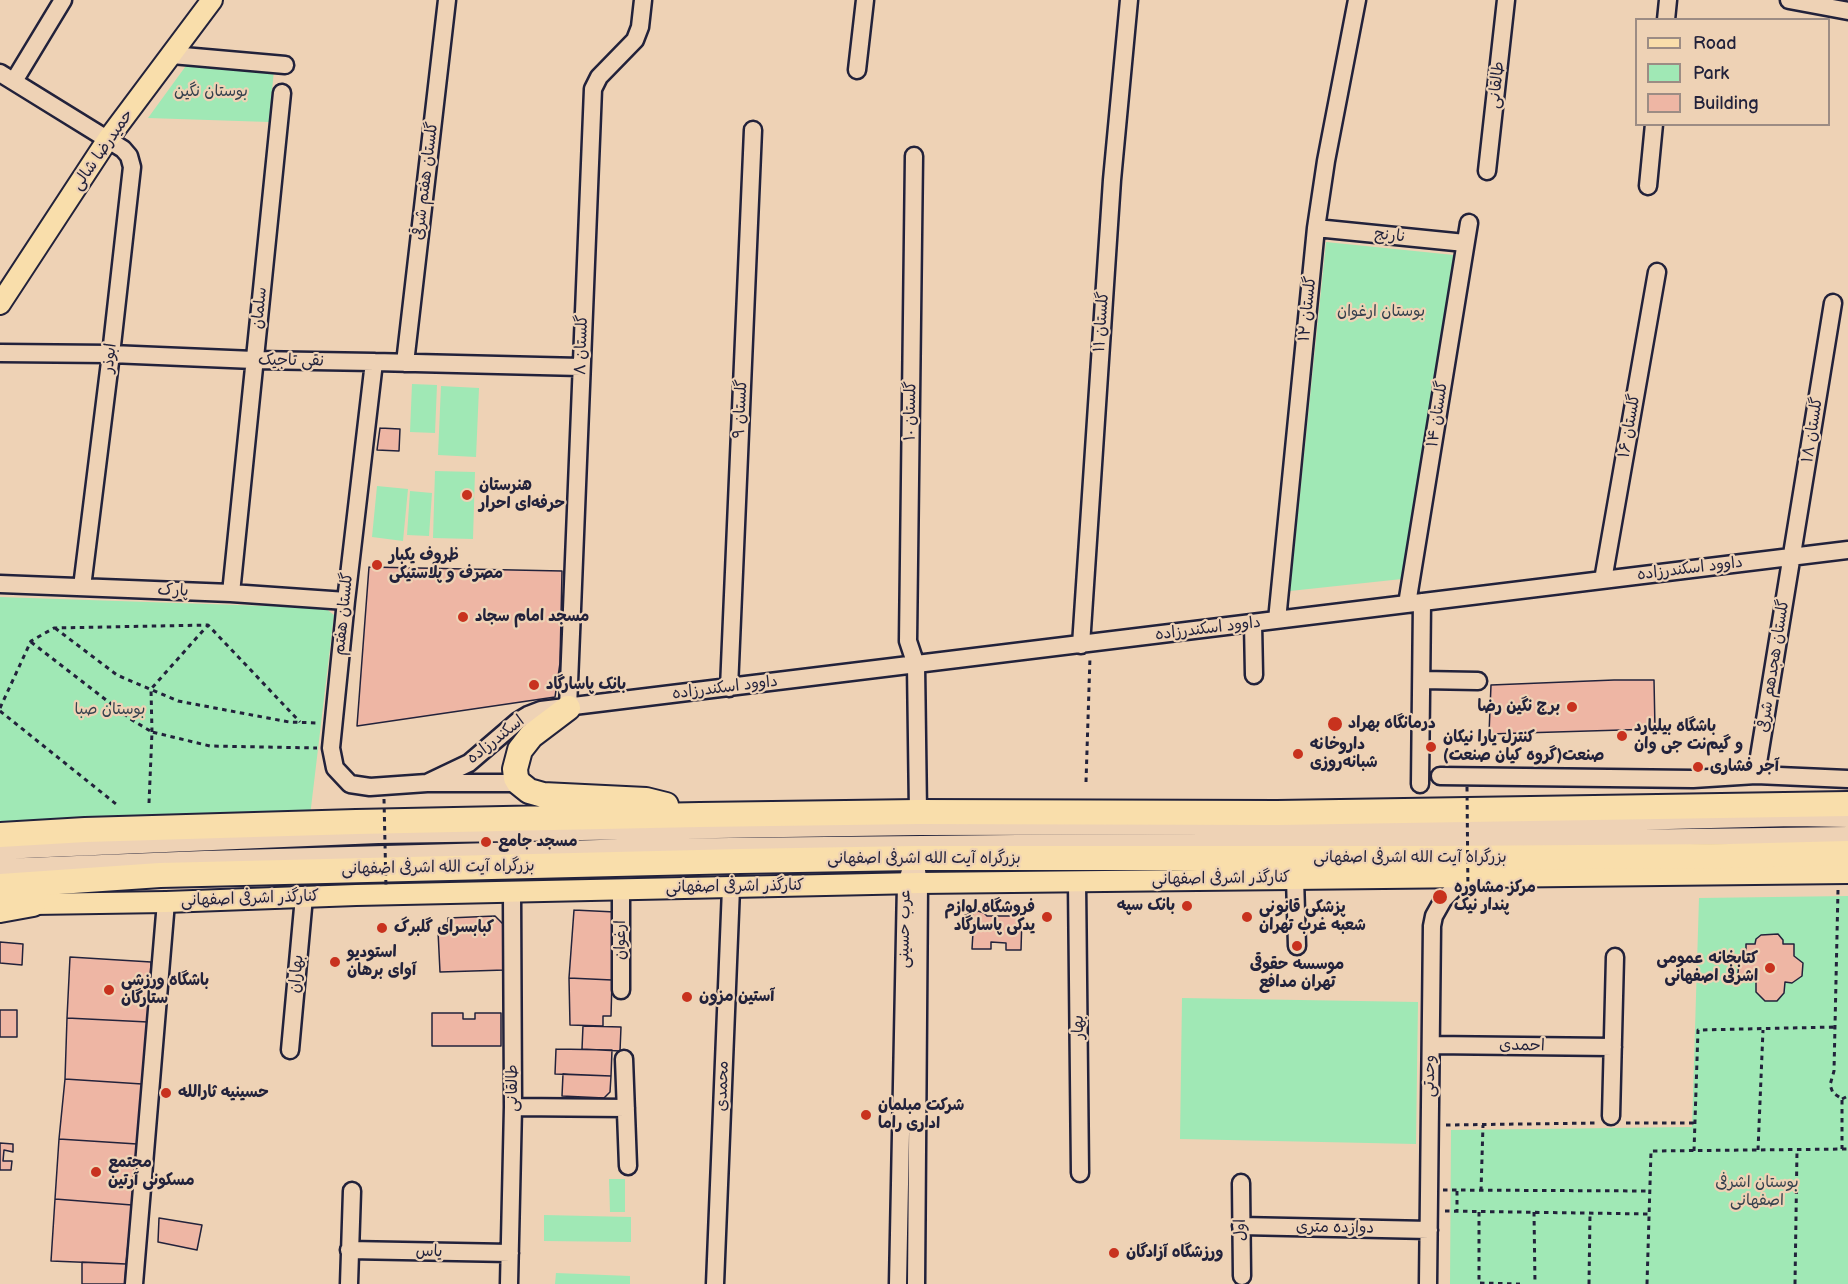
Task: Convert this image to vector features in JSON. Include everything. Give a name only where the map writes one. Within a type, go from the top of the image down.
[{"type":"highway","points":[[568,708],[531,736],[520,750],[515,769],[519,783],[530,791],[543,795],[646,800],[700,814]]},
{"type":"highway","points":[[0,835],[344,822],[700,814],[1277,813],[1848,804]]},
{"type":"highway","name":"بزرگراه آیت الله اشرفی اصفهانی","points":[[0,886],[160,874],[914,858],[1438,868],[1730,856],[1845,866]]},
{"type":"highway","points":[[0,910],[33,904]]},
{"type":"main road","name":"حمیدرضا شالی","points":[[0,304],[108,139],[212,0]]},
{"type":"main road","points":[[1713,873],[1730,856],[1752,874]]},
{"type":"main road","name":"کنارگذر اشرفی اصفهانی","points":[[0,895],[33,904],[166,902],[913,883],[1295,878],[1438,868],[1466,886],[1713,873],[1752,874],[1845,866]]},
{"type":"street","points":[[7,77],[63,0]]},
{"type":"street","name":"گلستان هفتم شرقی","points":[[405,363],[447,0]]},
{"type":"street","name":"گلستان ٨","points":[[568,708],[593,89],[599,77],[635,40],[640,27],[643,0]]},
{"type":"street","points":[[857,70],[865,0]]},
{"type":"street","name":"گلستان ۱۱","points":[[1085,644],[1112,180],[1129,0]]},
{"type":"street","name":"گلستان ۱۲","points":[[1277,620],[1316,228],[1326,161],[1357,0]]},
{"type":"street","name":"طالقانی","points":[[1487,171],[1506,0]]},
{"type":"street","points":[[1666,18],[1668,0]]},
{"type":"street","points":[[1789,0],[1846,7]]},
{"type":"street","points":[[172,55],[285,65]]},
{"type":"street","name":"ابوذر","points":[[7,77],[123,149],[129,156],[132,167],[82,588]]},
{"type":"street","name":"سلمان","points":[[231,593],[282,93]]},
{"type":"street","points":[[1648,186],[1654,126]]},
{"type":"street","name":"گلستان ۹","points":[[729,688],[753,130]]},
{"type":"street","name":"گلستان ۱۰","points":[[914,156],[908,641],[916,665],[918,812]]},
{"type":"street","name":"گلستان ۱۴","points":[[1420,784],[1422,680],[1415,603],[1469,223]]},
{"type":"street","name":"نارنج","points":[[1316,228],[1465,243]]},
{"type":"street","name":"گلستان ۱۶","points":[[1603,580],[1657,272]]},
{"type":"street","name":"گلستان ۱۸","points":[[1792,557],[1833,303]]},
{"type":"street","name":"نقی تاجیک","points":[[0,353],[581,367]]},
{"type":"street","name":"گلستان هفتم","points":[[374,362],[333,723],[331,748],[335,768],[350,784],[370,787],[427,783],[519,783]]},
{"type":"street","name":"داوود اسکندرزاده","points":[[568,708],[1848,550]]},
{"type":"street","name":"گلستان هجدهم شرقی","points":[[1756,775],[1792,557]]},
{"type":"street","name":"پارک","points":[[0,584],[231,593],[346,601]]},
{"type":"street","points":[[1253,623],[1254,675]]},
{"type":"street","points":[[1422,680],[1478,681]]},
{"type":"street","name":"اسکندرزاده","points":[[427,783],[469,764],[528,715],[541,710],[568,708]]},
{"type":"street","points":[[1440,776],[1693,779],[1756,775],[1848,778]]},
{"type":"street","points":[[0,851],[378,835],[919,827],[1459,826],[1794,818],[1848,819]]},
{"type":"street","points":[[0,867],[636,847],[1400,842],[1848,835]]},
{"type":"street","name":"عرب حسینی","points":[[898,1284],[914,858]]},
{"type":"street","points":[[1295,878],[1297,946]]},
{"type":"street","name":"بهار","points":[[1077,882],[1080,1173]]},
{"type":"street","name":"عرب حسینی","points":[[913,883],[916,1284]]},
{"type":"street","name":"وحدتی","points":[[1428,1284],[1432,926],[1434,916],[1443,900],[1466,886]]},
{"type":"street","name":"محمدی","points":[[715,1284],[731,888]]},
{"type":"street","name":"ارغوان","points":[[621,890],[621,990]]},
{"type":"street","name":"طالقانی","points":[[509,1284],[513,1107],[512,892]]},
{"type":"street","name":"بهاران","points":[[290,1050],[304,897]]},
{"type":"street","points":[[134,1284],[166,902]]},
{"type":"street","points":[[1611,1121],[1615,957]]},
{"type":"street","name":"احمدی","points":[[1431,1045],[1613,1047]]},
{"type":"street","points":[[624,1059],[628,1166]]},
{"type":"street","points":[[513,1107],[626,1108]]},
{"type":"street","name":"اول","points":[[1241,1183],[1242,1276]]},
{"type":"street","points":[[349,1284],[352,1191]]},
{"type":"street","name":"دوازده متری","points":[[1241,1226],[1429,1230]]},
{"type":"street","name":"یاس","points":[[349,1250],[510,1253]]},
{"type":"path","points":[[116,804],[0,709],[31,641],[54,628],[208,625],[300,722]]},
{"type":"path","points":[[149,803],[151,689],[208,625]]},
{"type":"path","points":[[54,628],[117,675],[178,701],[289,722],[333,723]]},
{"type":"path","points":[[31,641],[132,720],[152,732],[210,746],[331,748]]},
{"type":"path","points":[[1085,644],[1086,782]]},
{"type":"path","points":[[1466,886],[1467,787]]},
{"type":"path","points":[[384,799],[386,888]]},
{"type":"path","points":[[1842,1099],[1833,1093],[1830,1085],[1834,1071],[1845,866]]},
{"type":"path","points":[[1694,1151],[1698,1030],[1835,1027]]},
{"type":"path","points":[[1758,1150],[1763,1030]]},
{"type":"path","points":[[1842,1099],[1848,1096]]},
{"type":"path","points":[[1842,1099],[1842,1149]]},
{"type":"path","points":[[1429,1125],[1611,1121],[1695,1123]]},
{"type":"path","points":[[1481,1191],[1483,1125]]},
{"type":"path","points":[[1647,1284],[1651,1151],[1848,1149]]},
{"type":"path","points":[[1795,1284],[1797,1150]]},
{"type":"path","points":[[1430,1190],[1651,1191]]},
{"type":"path","points":[[1457,1191],[1457,1211]]},
{"type":"path","points":[[1429,1211],[1650,1214]]},
{"type":"path","points":[[1479,1212],[1479,1283],[1520,1284]]},
{"type":"path","points":[[1534,1212],[1535,1284]]},
{"type":"path","points":[[1589,1284],[1590,1213]]},
{"type":"green space","name":"بوستان نگین","points":[[188,63],[274,70],[269,122],[148,118]]},
{"type":"green space","name":"بوستان ارغوان","points":[[1326,242],[1454,255],[1402,579],[1290,591]]},
{"type":"green space","points":[[412,384],[437,385],[435,433],[410,432]]},
{"type":"green space","points":[[441,386],[479,388],[476,457],[438,455]]},
{"type":"green space","points":[[435,471],[475,472],[473,539],[433,538]]},
{"type":"green space","points":[[377,486],[408,489],[403,541],[372,537]]},
{"type":"green space","points":[[410,491],[432,493],[429,536],[407,535]]},
{"type":"green space","name":"بوستان صبا","points":[[0,597],[325,608],[334,615],[310,816],[0,824]]},
{"type":"green space","name":"بوستان اشرفی اصفهانی","points":[[1848,896],[1848,1284],[1450,1284],[1451,1130],[1692,1127],[1699,898]]},
{"type":"green space","points":[[1182,998],[1418,1002],[1416,1144],[1180,1139]]},
{"type":"green space","points":[[609,1179],[625,1179],[625,1212],[610,1212]]},
{"type":"green space","points":[[544,1215],[631,1217],[631,1242],[544,1241]]},
{"type":"green space","points":[[556,1273],[630,1276],[630,1284],[555,1284]]},
{"type":"building","points":[[380,428],[400,429],[399,451],[377,450]]},
{"type":"building","name":"مسجد امام سجاد","points":[[369,567],[562,571],[560,663],[555,697],[357,726]]},
{"type":"building","name":"برج نگین رضا","points":[[1654,680],[1655,729],[1489,734],[1491,685]]},
{"type":"building","points":[[574,910],[615,912],[612,980],[569,978]]},
{"type":"building","points":[[978,911],[987,916],[1022,916],[1021,950],[1006,950],[1006,943],[991,942],[991,949],[972,949],[973,932],[969,928],[968,921],[972,914]]},
{"type":"building","points":[[495,916],[504,925],[505,970],[440,972],[438,931],[448,931],[448,918]]},
{"type":"building","name":"کتابخانه عمومی اشرفی اصفهانی","points":[[1778,934],[1783,944],[1794,944],[1794,956],[1803,963],[1802,976],[1792,983],[1785,982],[1784,993],[1777,1001],[1765,1001],[1756,992],[1756,981],[1748,981],[1738,973],[1739,963],[1746,955],[1746,944],[1755,944],[1756,939],[1761,935]]},
{"type":"building","points":[[0,942],[23,944],[22,965],[0,963]]},
{"type":"building","name":"باشگاه ورزشی ستارگان","points":[[70,957],[151,962],[148,1022],[67,1018]]},
{"type":"building","points":[[569,978],[612,980],[611,1016],[603,1016],[603,1026],[570,1025]]},
{"type":"building","points":[[0,1010],[17,1010],[17,1037],[0,1037]]},
{"type":"building","points":[[432,1013],[463,1013],[463,1019],[475,1019],[475,1013],[501,1013],[501,1046],[432,1046]]},
{"type":"building","points":[[67,1018],[148,1022],[142,1084],[65,1079]]},
{"type":"building","points":[[583,1026],[621,1027],[620,1051],[582,1049]]},
{"type":"building","points":[[556,1049],[612,1050],[611,1076],[555,1074]]},
{"type":"building","points":[[563,1074],[611,1076],[610,1092],[604,1098],[562,1096]]},
{"type":"building","points":[[65,1079],[142,1084],[137,1144],[59,1139]]},
{"type":"building","name":"مجتمع مسکونی آرتین","points":[[59,1139],[137,1144],[132,1205],[55,1199]]},
{"type":"building","points":[[0,1143],[13,1144],[13,1152],[4,1150],[3,1161],[12,1161],[11,1170],[0,1170]]},
{"type":"building","points":[[55,1199],[132,1205],[126,1264],[51,1261]]},
{"type":"building","points":[[159,1218],[202,1225],[197,1250],[158,1242]]},
{"type":"building","points":[[82,1262],[126,1264],[125,1284],[82,1284]]},
{"type":"place","name":"هنرستان حرفه‌ای احرار","points":[[467,495]]},
{"type":"place","name":"ظروف یکبار مصرف و پلاستیکی","points":[[377,565]]},
{"type":"place","name":"مسجد امام سجاد","points":[[463,617]]},
{"type":"place","name":"بانک پاسارگاد","points":[[534,685]]},
{"type":"place","name":"برج نگین رضا","points":[[1572,707]]},
{"type":"place","name":"درمانگاه بهراد","points":[[1335,724]]},
{"type":"place","name":"باشگاه بیلیارد و گیم‌نت جی وان","points":[[1622,736]]},
{"type":"place","name":"کنترل یارا نیکان صنعت(گروه کیان صنعت)","points":[[1431,747]]},
{"type":"place","name":"داروخانه شبانه‌روزی","points":[[1298,754]]},
{"type":"place","name":"آجر فشاری","points":[[1698,767]]},
{"type":"place","name":"مسجد جامع","points":[[486,842]]},
{"type":"place","name":"مرکز مشاوره پندار نیک","points":[[1440,897]]},
{"type":"place","name":"بانک سپه","points":[[1187,906]]},
{"type":"place","name":"فروشگاه لوازم یدکی پاسارگاد","points":[[1047,917]]},
{"type":"place","name":"پزشکی قانونی شعبه غرب تهران","points":[[1247,917]]},
{"type":"place","name":"کبابسرای گلبرگ","points":[[382,928]]},
{"type":"place","name":"موسسه حقوقی تهران مدافع","points":[[1297,946]]},
{"type":"place","name":"استودیو آوای برهان","points":[[335,962]]},
{"type":"place","name":"کتابخانه عمومی اشرفی اصفهانی","points":[[1770,968]]},
{"type":"place","name":"باشگاه ورزشی ستارگان","points":[[109,990]]},
{"type":"place","name":"آستین مزون","points":[[687,997]]},
{"type":"place","name":"حسینیه ثارالله","points":[[166,1093]]},
{"type":"place","name":"شرکت مبلمان اداری راما","points":[[866,1115]]},
{"type":"place","name":"مجتمع مسکونی آرتین","points":[[96,1172]]},
{"type":"place","name":"ورزشگاه آزادگان","points":[[1114,1253]]}]
